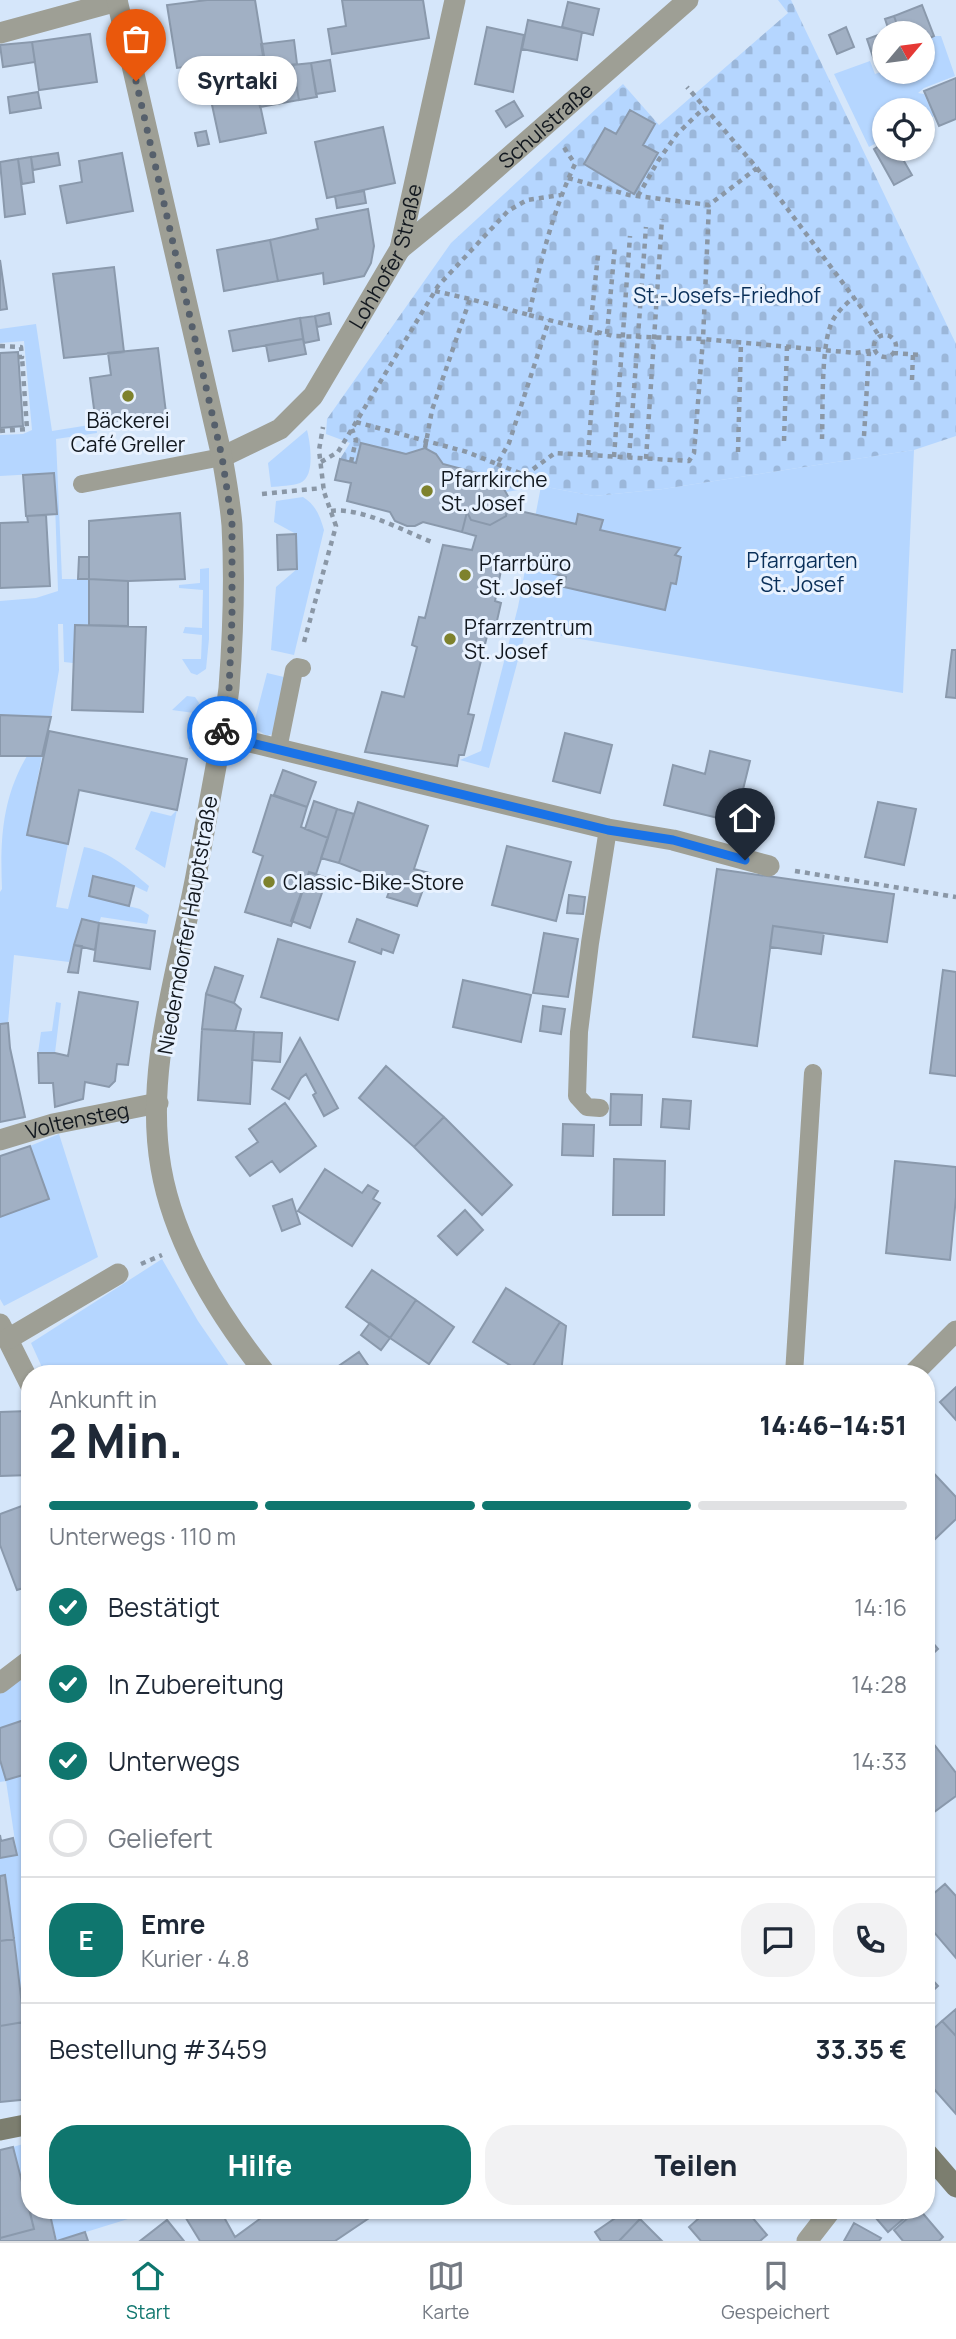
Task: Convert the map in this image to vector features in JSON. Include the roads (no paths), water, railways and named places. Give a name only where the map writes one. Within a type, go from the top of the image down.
[{"type":"main road","points":[[0,2130],[21,2126]]},
{"type":"main road","points":[[935,2162],[955,2184]]},
{"type":"street","points":[[0,33],[117,0]]},
{"type":"street","name":"Niederndorfer Hauptstraße","points":[[117,0],[222,457],[232,522],[229,690],[165,1025],[158,1103],[161,1168],[169,1205],[190,1253],[218,1308],[259,1365]]},
{"type":"street","name":"Lohhofer Straße","points":[[222,457],[280,429],[313,396],[400,248],[455,0]]},
{"type":"street","name":"Schulstraße","points":[[400,248],[688,0]]},
{"type":"street","points":[[221,735],[608,830],[673,840],[769,866]]},
{"type":"street","name":"Voltensteg","points":[[0,1140],[53,1124],[158,1103]]},
{"type":"street","points":[[21,1366],[4,1331],[118,1274]]},
{"type":"street","points":[[922,1365],[956,1331]]},
{"type":"street","points":[[0,1682],[21,1667]]},
{"type":"street","points":[[807,2241],[824,2219]]},
{"type":"lane","points":[[82,484],[222,457]]},
{"type":"lane","points":[[278,749],[299,668]]},
{"type":"lane","points":[[600,1108],[587,1107],[577,1096],[579,1032],[608,830]]},
{"type":"lane","points":[[795,1365],[813,1073]]},
{"type":"place","name":"Syrtaki","points":[[136,81]]},
{"type":"place","name":"Bäckerei Café Greller","points":[[128,396]]},
{"type":"place","name":"Pfarrkirche St. Josef","points":[[427,491]]},
{"type":"place","name":"Pfarrbüro St. Josef","points":[[465,575]]},
{"type":"place","name":"Pfarrzentrum St. Josef","points":[[450,639]]},
{"type":"place","name":"Classic-Bike-Store","points":[[269,882]]},
{"type":"park label","name":"St.-Josefs-Friedhof","points":[[727,295]]},
{"type":"park label","name":"Pfarrgarten St. Josef","points":[[802,572]]}]
